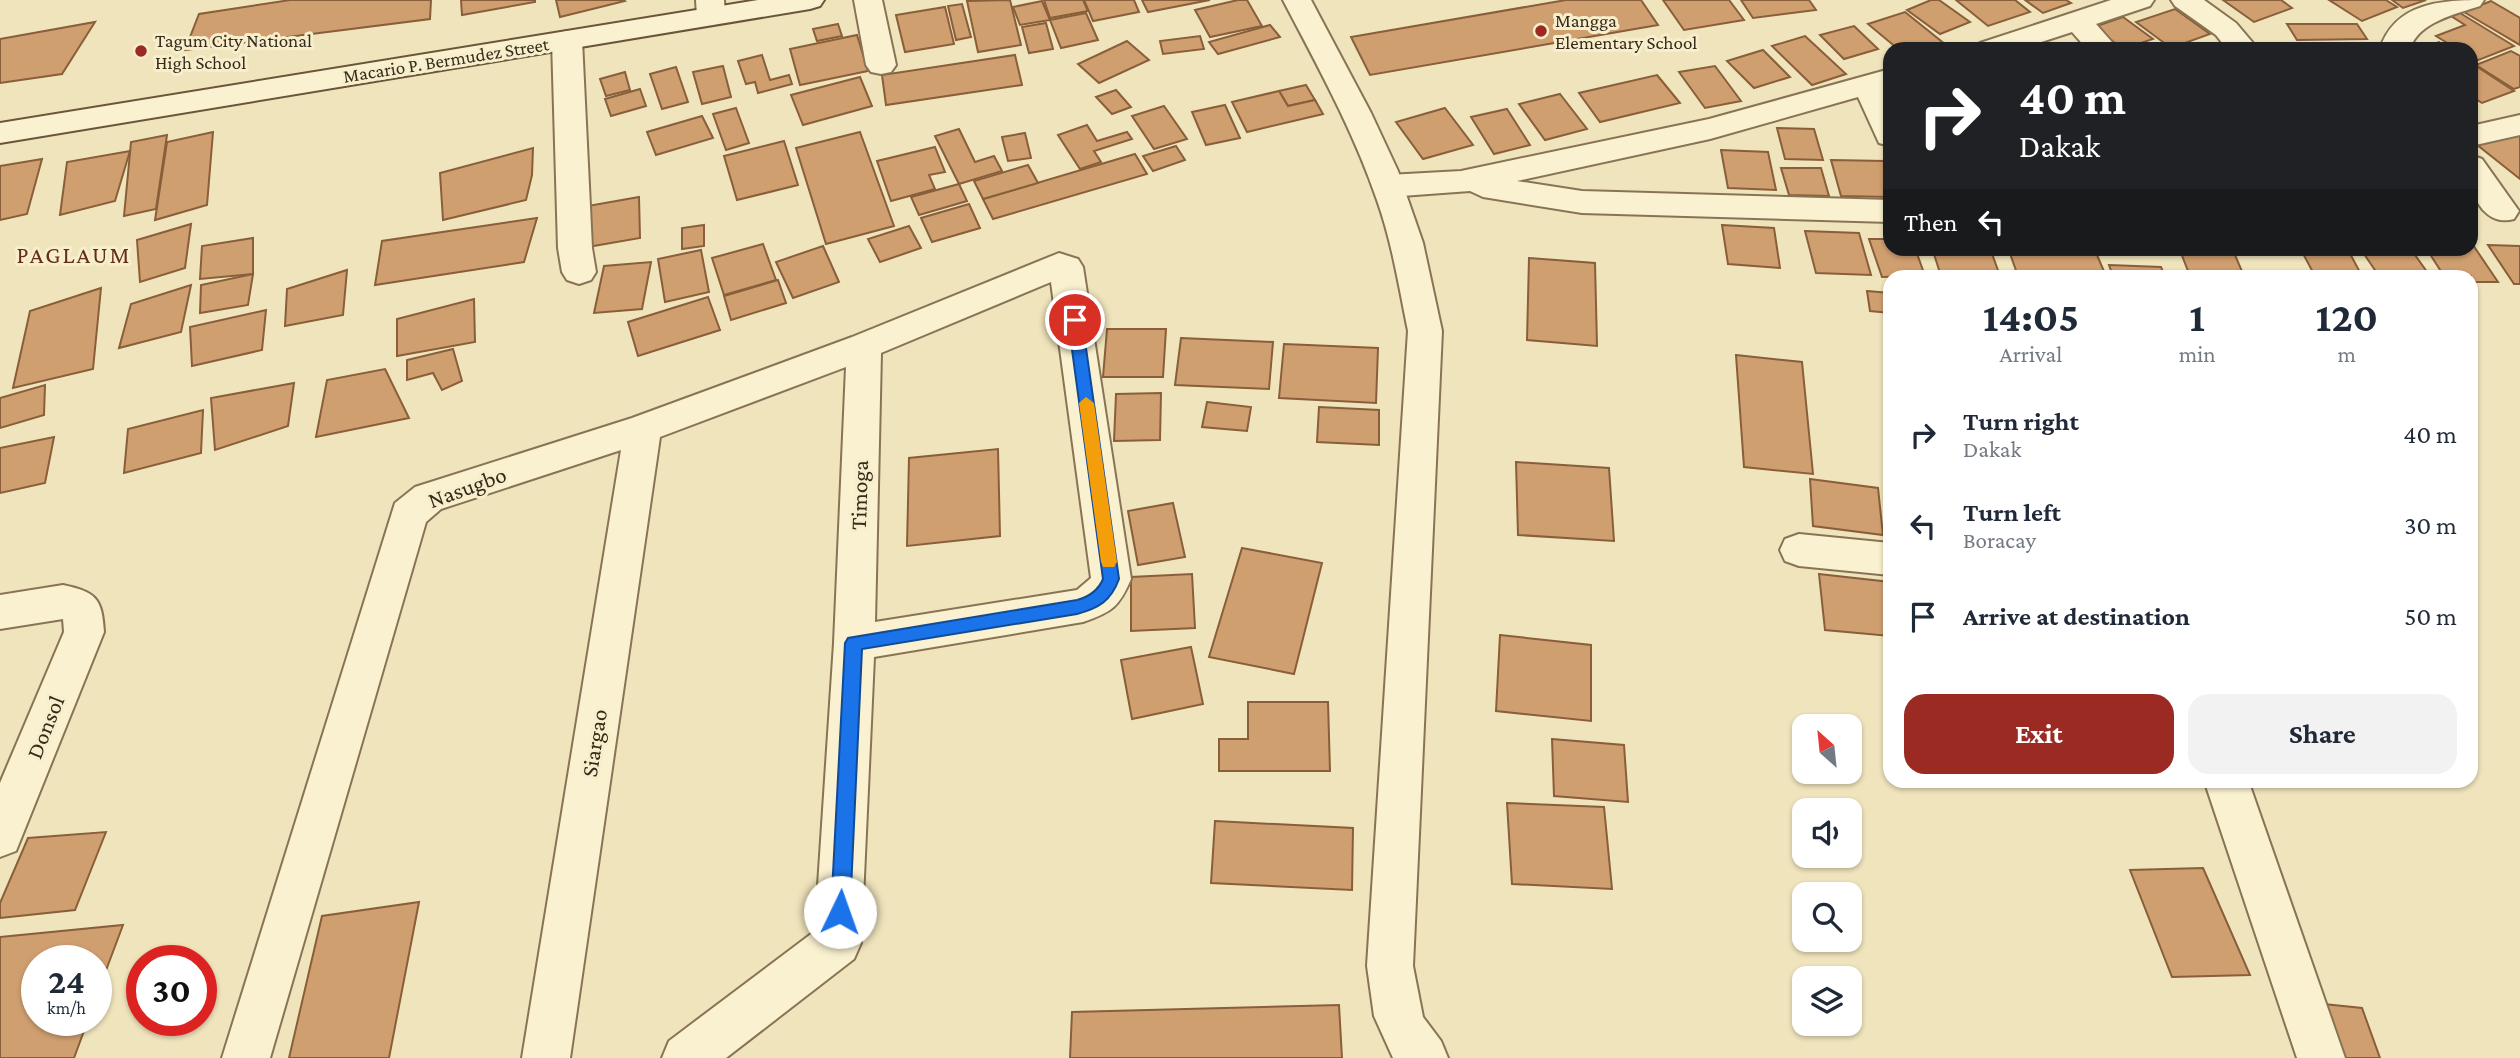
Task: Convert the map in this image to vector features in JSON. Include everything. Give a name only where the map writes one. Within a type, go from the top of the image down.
[{"type":"street","name":"Macario P. Bermudez Street","points":[[0,133],[566,40],[710,8],[810,0]]},
{"type":"street","points":[[868,0],[881,65]]},
{"type":"street","points":[[1297,0],[1346,93],[1388,186],[1403,230],[1425,331],[1390,966],[1396,1013],[1413,1047],[1424,1058]]},
{"type":"street","points":[[2012,42],[2140,0]]},
{"type":"street","points":[[2185,0],[2226,29],[2237,42]]},
{"type":"street","points":[[2396,42],[2404,30],[2422,19],[2470,0]]},
{"type":"street","points":[[2078,21],[2097,42]]},
{"type":"street","points":[[566,40],[575,248],[579,272]]},
{"type":"street","points":[[1388,186],[1461,182],[1710,129],[1879,81],[1883,101]]},
{"type":"street","points":[[2478,134],[2520,125]]},
{"type":"street","points":[[2478,174],[2511,211]]},
{"type":"street","points":[[1461,182],[1582,202],[1883,211]]},
{"type":"street","points":[[2478,211],[2511,211]]},
{"type":"street","name":"Nasugbo","points":[[246,1058],[409,514],[428,498],[643,429],[864,346],[1059,265],[1067,268],[1111,579],[1107,590],[1092,603],[1077,607],[854,643]]},
{"type":"street","name":"Timoga","points":[[686,1058],[838,943],[854,643],[864,346]]},
{"type":"street","name":"Siargao","points":[[546,1058],[643,429]]},
{"type":"street","points":[[1799,550],[1883,558]]},
{"type":"street","name":"Donsol","points":[[0,612],[63,602],[77,605],[84,617],[84,632],[0,836]]},
{"type":"street","points":[[2229,788],[2321,1058]]},
{"type":"building","points":[[290,0],[431,0],[430,19],[185,50],[199,14]]},
{"type":"building","points":[[461,0],[535,0],[535,2],[462,15]]},
{"type":"building","points":[[556,0],[624,0],[625,1],[560,17]]},
{"type":"building","points":[[1010,0],[1021,45],[978,52],[967,1]]},
{"type":"building","points":[[1044,0],[1083,0],[1088,11],[1050,18]]},
{"type":"building","points":[[1084,0],[1134,0],[1139,12],[1093,21]]},
{"type":"building","points":[[1142,0],[1210,0],[1148,12]]},
{"type":"building","points":[[1247,0],[1262,26],[1210,37],[1195,10]]},
{"type":"building","points":[[1566,0],[1641,0],[1658,25],[1370,75],[1351,37]]},
{"type":"building","points":[[1663,0],[1729,0],[1744,20],[1684,30]]},
{"type":"building","points":[[1741,0],[1809,0],[1816,10],[1753,18]]},
{"type":"building","points":[[1931,0],[1939,0],[1970,22],[1940,34],[1907,10]]},
{"type":"building","points":[[1956,0],[2015,0],[2030,12],[1988,26]]},
{"type":"building","points":[[2025,0],[2066,0],[2071,3],[2043,13]]},
{"type":"building","points":[[2223,0],[2281,0],[2292,8],[2254,22]]},
{"type":"building","points":[[2329,0],[2386,0],[2397,7],[2362,21]]},
{"type":"building","points":[[2392,0],[2426,0],[2403,8]]},
{"type":"building","points":[[1042,1],[1050,20],[1020,25],[1013,7]]},
{"type":"building","points":[[2491,1],[2520,18],[2520,45],[2464,12]]},
{"type":"building","points":[[962,4],[971,37],[956,40],[948,6]]},
{"type":"building","points":[[945,7],[954,44],[905,52],[896,15]]},
{"type":"building","points":[[2175,9],[2210,34],[2188,42],[2163,42],[2136,22]]},
{"type":"building","points":[[1905,12],[1942,42],[1890,42],[1868,24]]},
{"type":"building","points":[[1086,13],[1098,40],[1061,48],[1050,20]]},
{"type":"building","points":[[2460,13],[2514,46],[2478,60],[2478,42],[2446,42],[2436,36],[2465,25],[2451,16]]},
{"type":"building","points":[[2123,17],[2153,39],[2144,42],[2114,42],[2094,27]]},
{"type":"building","points":[[95,22],[62,74],[0,83],[0,39]]},
{"type":"building","points":[[1046,23],[1053,49],[1029,53],[1022,27]]},
{"type":"building","points":[[838,24],[842,36],[817,41],[813,29]]},
{"type":"building","points":[[2287,24],[2357,24],[2367,39],[2297,40]]},
{"type":"building","points":[[1270,25],[1280,37],[1218,54],[1209,42]]},
{"type":"building","points":[[1854,26],[1878,49],[1844,59],[1820,35]]},
{"type":"building","points":[[857,35],[868,71],[800,85],[790,49]]},
{"type":"building","points":[[1200,36],[1204,49],[1163,54],[1160,41]]},
{"type":"building","points":[[1805,36],[1846,74],[1812,85],[1772,46]]},
{"type":"building","points":[[1127,41],[1149,60],[1099,83],[1078,64]]},
{"type":"building","points":[[1763,50],[1790,77],[1754,88],[1727,61]]},
{"type":"building","points":[[2511,51],[2520,56],[2520,87],[2514,89],[2478,64]]},
{"type":"building","points":[[762,55],[770,80],[789,75],[792,84],[758,93],[755,82],[746,84],[738,61]]},
{"type":"building","points":[[1015,55],[1022,85],[886,105],[882,75]]},
{"type":"building","points":[[723,66],[731,97],[702,104],[693,72]]},
{"type":"building","points":[[1715,66],[1741,101],[1705,108],[1679,72]]},
{"type":"building","points":[[676,67],[688,102],[662,109],[650,74]]},
{"type":"building","points":[[2478,68],[2514,91],[2482,103],[2478,100]]},
{"type":"building","points":[[625,72],[630,90],[606,96],[600,79]]},
{"type":"building","points":[[1657,75],[1680,103],[1600,122],[1579,93]]},
{"type":"building","points":[[860,77],[872,106],[803,125],[791,95]]},
{"type":"building","points":[[1306,85],[1315,100],[1288,106],[1279,91]]},
{"type":"building","points":[[640,89],[646,106],[611,116],[605,99]]},
{"type":"building","points":[[1116,90],[1131,107],[1112,114],[1096,97]]},
{"type":"building","points":[[1279,91],[1288,106],[1315,100],[1323,114],[1247,132],[1232,102]]},
{"type":"building","points":[[1560,94],[1587,129],[1545,140],[1519,104]]},
{"type":"building","points":[[1225,105],[1240,138],[1206,145],[1192,112]]},
{"type":"building","points":[[1164,106],[1187,139],[1154,149],[1132,116]]},
{"type":"building","points":[[736,108],[749,143],[726,150],[713,114]]},
{"type":"building","points":[[1445,108],[1473,145],[1423,159],[1396,122]]},
{"type":"building","points":[[1507,109],[1530,145],[1494,154],[1471,117]]},
{"type":"building","points":[[702,116],[713,138],[656,155],[647,132]]},
{"type":"building","points":[[1087,125],[1097,141],[1127,132],[1132,139],[1094,151],[1101,162],[1080,169],[1058,135]]},
{"type":"building","points":[[1777,128],[1814,129],[1823,160],[1785,159]]},
{"type":"building","points":[[959,129],[975,162],[994,156],[1002,171],[959,184],[935,136]]},
{"type":"building","points":[[213,132],[207,205],[155,220],[167,142]]},
{"type":"building","points":[[860,132],[894,226],[826,244],[796,148]]},
{"type":"building","points":[[1025,133],[1031,158],[1008,161],[1002,137]]},
{"type":"building","points":[[167,135],[156,209],[124,216],[131,142]]},
{"type":"building","points":[[2520,135],[2520,179],[2478,146]]},
{"type":"building","points":[[784,141],[798,185],[737,200],[724,156]]},
{"type":"building","points":[[1176,146],[1185,160],[1153,171],[1143,156]]},
{"type":"building","points":[[935,147],[945,172],[929,175],[935,189],[891,201],[877,161]]},
{"type":"building","points":[[533,148],[532,175],[526,200],[443,220],[440,173]]},
{"type":"building","points":[[1721,150],[1768,152],[1776,190],[1728,188]]},
{"type":"building","points":[[130,151],[115,201],[60,215],[67,162]]},
{"type":"building","points":[[1135,154],[1147,174],[993,219],[983,199]]},
{"type":"building","points":[[42,159],[27,214],[0,220],[0,166]]},
{"type":"building","points":[[1831,160],[1883,161],[1883,197],[1841,196]]},
{"type":"building","points":[[1028,165],[1038,183],[983,199],[974,181]]},
{"type":"building","points":[[1781,168],[1821,168],[1829,196],[1789,195]]},
{"type":"building","points":[[959,184],[967,201],[919,215],[911,197]]},
{"type":"building","points":[[639,197],[640,238],[582,248],[582,207]]},
{"type":"building","points":[[969,204],[980,228],[932,242],[921,218]]},
{"type":"building","points":[[537,218],[524,262],[375,285],[382,241]]},
{"type":"building","points":[[191,224],[185,268],[140,282],[137,240]]},
{"type":"building","points":[[704,225],[704,246],[682,249],[682,228]]},
{"type":"building","points":[[1722,225],[1774,228],[1780,268],[1728,264]]},
{"type":"building","points":[[909,226],[921,248],[880,262],[868,239]]},
{"type":"building","points":[[1805,231],[1859,233],[1871,275],[1816,273]]},
{"type":"building","points":[[253,238],[253,274],[200,279],[202,246]]},
{"type":"building","points":[[1869,239],[1883,239],[1883,256],[1918,256],[1923,270],[1883,270],[1882,277]]},
{"type":"building","points":[[763,244],[776,280],[724,295],[712,258]]},
{"type":"building","points":[[2488,245],[2520,246],[2520,284],[2514,284]]},
{"type":"building","points":[[823,246],[839,282],[793,298],[776,262]]},
{"type":"building","points":[[701,250],[709,292],[665,302],[658,259]]},
{"type":"building","points":[[2478,252],[2498,282],[2478,282],[2478,270],[2440,270],[2431,256],[2478,256]]},
{"type":"building","points":[[1935,256],[1993,256],[1998,270],[1939,270]]},
{"type":"building","points":[[2011,256],[2097,256],[2103,270],[2016,270]]},
{"type":"building","points":[[2182,256],[2235,256],[2241,270],[2188,270]]},
{"type":"building","points":[[2304,256],[2351,256],[2359,270],[2312,270]]},
{"type":"building","points":[[2365,256],[2416,256],[2426,270],[2375,270]]},
{"type":"building","points":[[1529,258],[1595,263],[1597,346],[1527,340]]},
{"type":"building","points":[[651,262],[642,309],[594,313],[604,266]]},
{"type":"building","points":[[2109,265],[2161,267],[2162,270],[2111,270]]},
{"type":"building","points":[[347,270],[343,315],[285,326],[287,289]]},
{"type":"building","points":[[253,274],[248,305],[200,313],[201,285]]},
{"type":"building","points":[[778,280],[786,303],[731,320],[724,296]]},
{"type":"building","points":[[191,285],[181,332],[119,348],[131,304]]},
{"type":"building","points":[[101,288],[93,369],[13,388],[30,311]]},
{"type":"building","points":[[1867,291],[1883,292],[1883,312],[1870,311]]},
{"type":"building","points":[[708,297],[720,330],[638,356],[628,322]]},
{"type":"building","points":[[474,299],[475,342],[397,356],[397,319]]},
{"type":"building","points":[[266,310],[262,350],[192,366],[190,327]]},
{"type":"building","points":[[1107,329],[1166,329],[1163,377],[1103,377]]},
{"type":"building","points":[[1181,338],[1273,342],[1269,389],[1175,385]]},
{"type":"building","points":[[1284,344],[1378,348],[1376,403],[1279,398]]},
{"type":"building","points":[[453,349],[462,381],[442,390],[433,373],[407,380],[407,360]]},
{"type":"building","points":[[1736,355],[1802,362],[1813,474],[1744,467]]},
{"type":"building","points":[[385,369],[409,418],[316,437],[327,380]]},
{"type":"building","points":[[294,383],[288,426],[215,450],[211,398]]},
{"type":"building","points":[[45,385],[44,415],[0,428],[0,398]]},
{"type":"building","points":[[1161,393],[1160,440],[1114,441],[1116,394]]},
{"type":"building","points":[[1207,402],[1251,407],[1247,431],[1202,427]]},
{"type":"building","points":[[1319,407],[1379,410],[1379,445],[1317,442]]},
{"type":"building","points":[[203,410],[201,453],[124,473],[128,429]]},
{"type":"building","points":[[54,437],[45,483],[0,493],[0,448]]},
{"type":"building","points":[[998,449],[1000,536],[907,546],[909,458]]},
{"type":"building","points":[[1516,462],[1609,468],[1614,541],[1518,535]]},
{"type":"building","points":[[1810,479],[1878,488],[1883,535],[1813,526]]},
{"type":"building","points":[[1173,503],[1185,557],[1138,565],[1128,511]]},
{"type":"building","points":[[1242,548],[1322,563],[1294,674],[1209,657]]},
{"type":"building","points":[[1192,574],[1195,628],[1131,631],[1131,577]]},
{"type":"building","points":[[1819,574],[1883,581],[1883,635],[1825,630]]},
{"type":"building","points":[[1500,635],[1591,645],[1591,721],[1496,711]]},
{"type":"building","points":[[1191,647],[1203,704],[1132,719],[1121,660]]},
{"type":"building","points":[[1248,702],[1328,702],[1330,771],[1219,771],[1219,739],[1248,739]]},
{"type":"building","points":[[1552,739],[1624,745],[1628,802],[1554,796]]},
{"type":"building","points":[[1507,803],[1604,807],[1612,889],[1512,884]]},
{"type":"building","points":[[1215,821],[1353,828],[1352,890],[1211,883]]},
{"type":"building","points":[[106,832],[75,910],[0,918],[0,903],[28,838]]},
{"type":"building","points":[[2203,868],[2250,975],[2172,977],[2130,870]]},
{"type":"building","points":[[419,902],[389,1058],[289,1058],[322,916]]},
{"type":"building","points":[[123,925],[112,954],[112,945],[21,945],[21,1036],[82,1036],[74,1058],[0,1058],[0,937]]},
{"type":"building","points":[[2314,1003],[2362,1008],[2380,1058],[2333,1058]]},
{"type":"building","points":[[1339,1005],[1342,1058],[1070,1058],[1072,1012]]},
{"type":"slow traffic","points":[[1086,403],[1109,562]]},
{"type":"place","name":"Mangga Elementary School","points":[[1541,31]]},
{"type":"place","name":"Tagum City National High School","points":[[141,51]]},
{"type":"district","name":"PAGLAUM","points":[[74,254]]},
{"type":"route","points":[[840,912],[854,643],[1077,607],[1101,598],[1107,590],[1111,579],[1075,320]]}]
